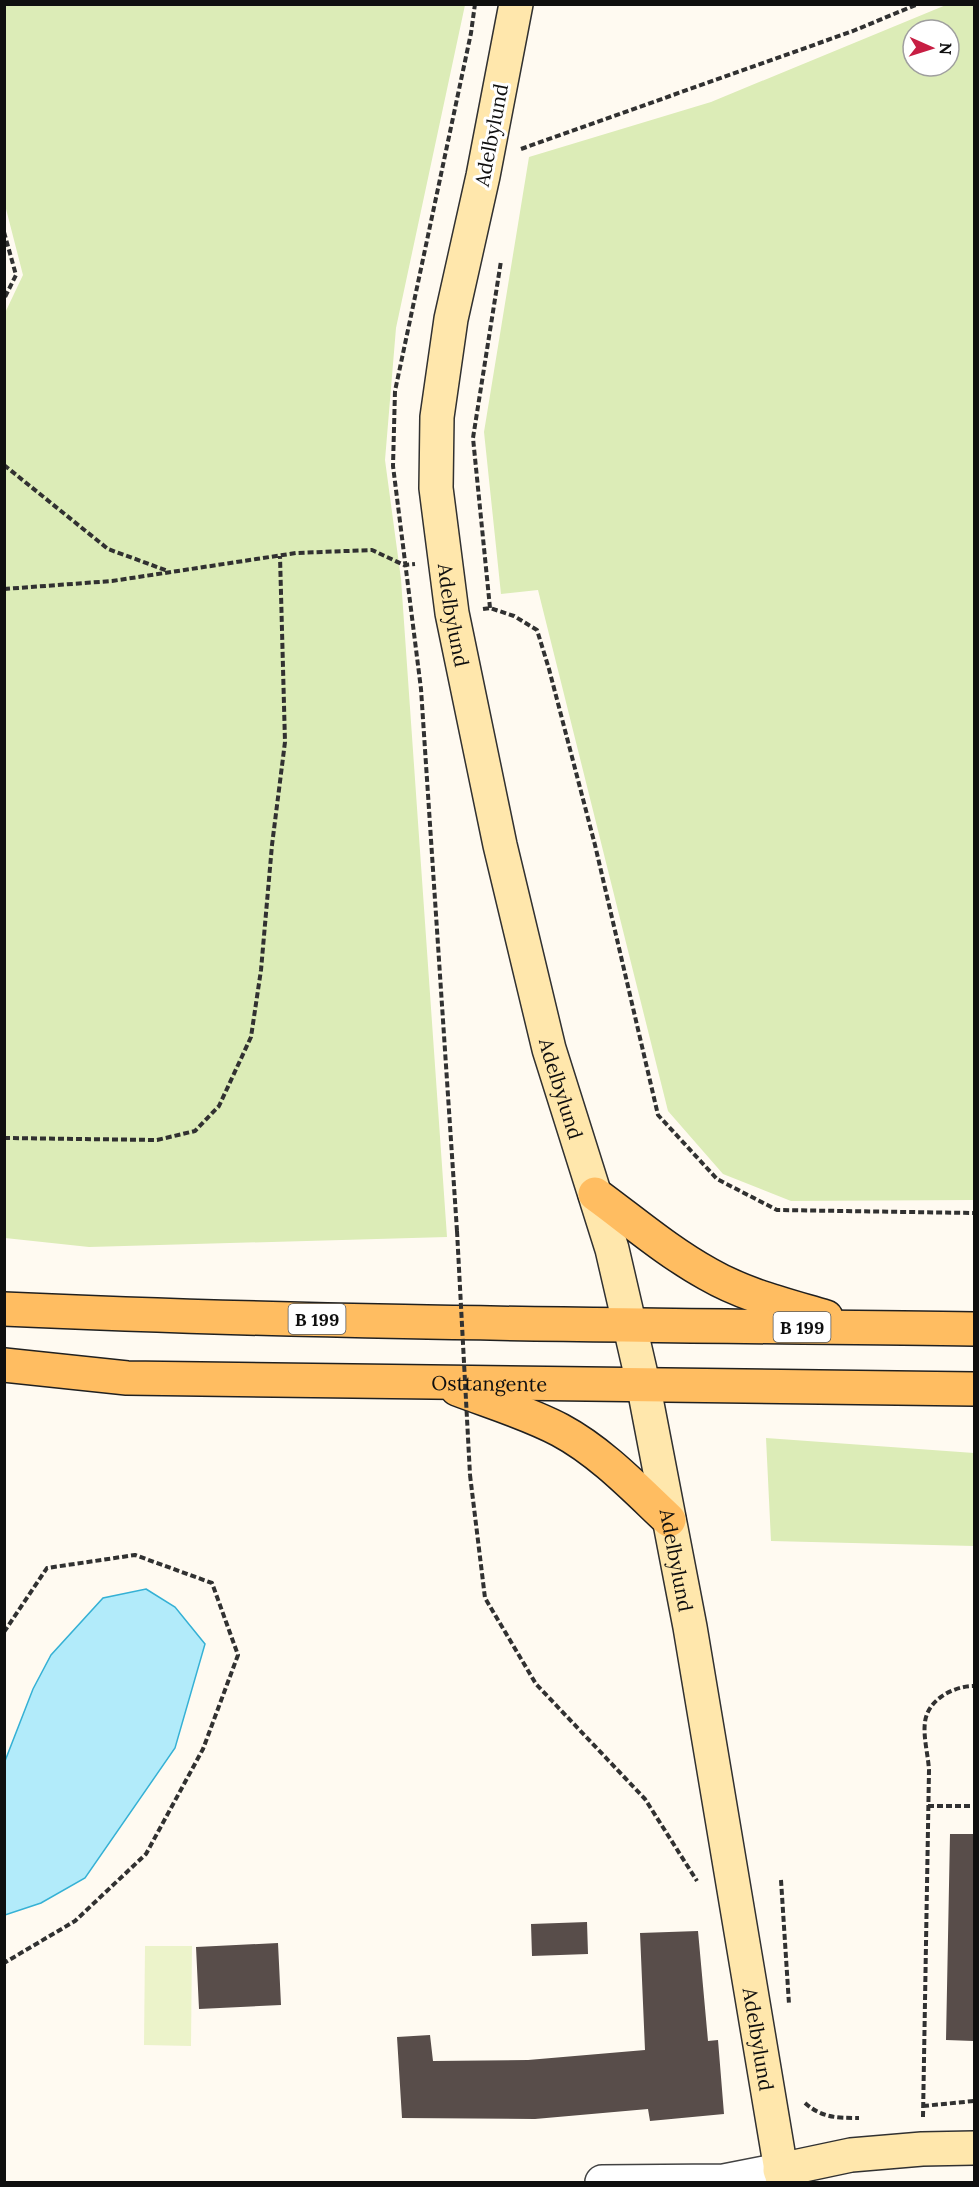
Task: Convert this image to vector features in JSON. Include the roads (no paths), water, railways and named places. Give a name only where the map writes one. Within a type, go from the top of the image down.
[{"type":"main road","points":[[595,1194],[709,1275],[765,1299],[862,1328]]},
{"type":"main road","name":"B 199","points":[[4,1309],[125,1315],[975,1329]]},
{"type":"main road","name":"Osttangente","points":[[4,1365],[127,1378],[975,1389]]},
{"type":"main road","points":[[436,1381],[560,1430],[594,1453],[627,1480],[669,1520]]},
{"type":"street","name":"Adelbylund","points":[[516,4],[483,176],[451,320],[437,417],[436,488],[452,613],[500,845],[549,1049],[612,1248],[643,1383],[690,1627],[781,2176]]},
{"type":"street","points":[[602,2182],[724,2181],[781,2176],[851,2155],[922,2149],[975,2148]]},
{"type":"water","points":[[146,1589],[175,1607],[205,1644],[175,1748],[85,1878],[41,1903],[5,1915],[5,1761],[33,1689],[51,1655],[103,1598]]}]
